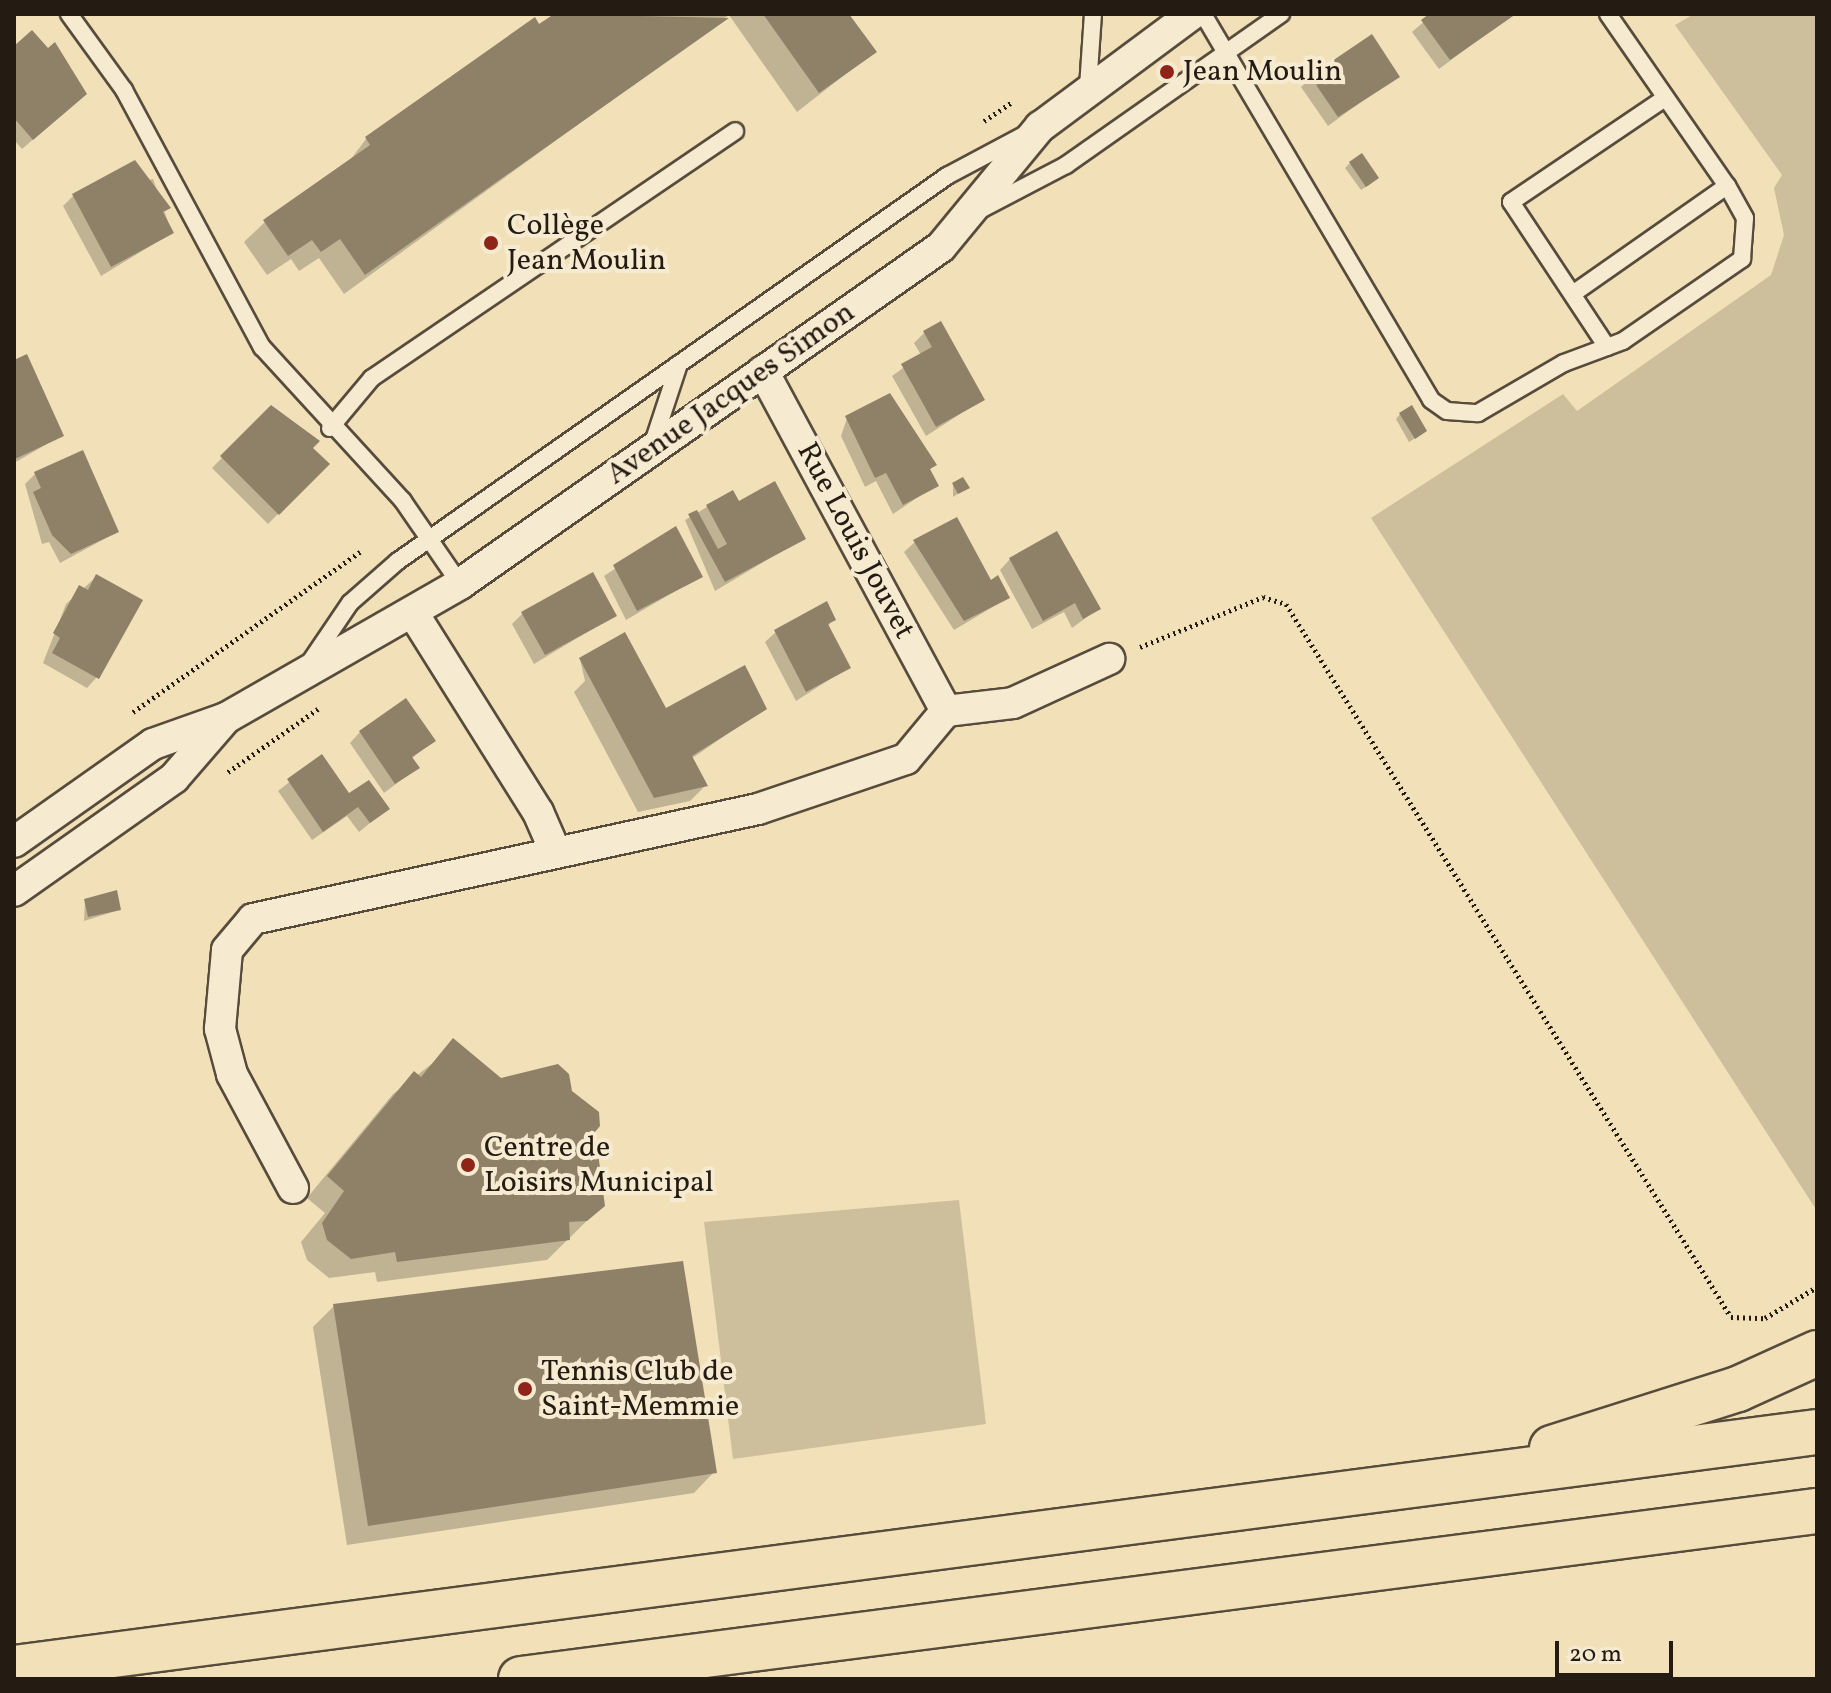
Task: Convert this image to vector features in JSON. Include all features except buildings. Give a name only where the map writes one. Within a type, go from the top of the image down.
[{"type":"main road","points":[[1458,1480],[1738,1389],[1817,1353]]},
{"type":"main road","points":[[14,1668],[1817,1432]]},
{"type":"main road","points":[[521,1679],[1817,1511]]},
{"type":"street","name":"Avenue Jacques Simon","points":[[14,842],[153,744],[226,718],[308,666],[413,613],[460,584],[941,247],[974,214],[1040,127],[1088,87],[1192,14]]},
{"type":"street","name":"Rue Louis Jouvet","points":[[763,371],[946,711]]},
{"type":"street","points":[[413,613],[538,812],[555,851]]},
{"type":"street","points":[[293,1188],[232,1074],[220,1029],[227,950],[253,919],[287,906],[758,809],[906,759],[946,711],[1013,703],[1109,659]]},
{"type":"street","name":"Avenue Jacques Simon","points":[[14,891],[174,778],[226,718]]},
{"type":"lane","points":[[69,14],[124,90],[262,347],[330,428],[403,501],[460,584]]},
{"type":"lane","points":[[1088,87],[1093,14]]},
{"type":"lane","points":[[1203,14],[1431,400],[1447,411],[1478,413],[1607,347],[1742,259],[1745,218],[1727,186],[1608,14]]},
{"type":"lane","points":[[974,214],[1066,165],[1281,14]]},
{"type":"lane","points":[[1607,347],[1511,202],[1665,98]]},
{"type":"lane","points":[[308,666],[350,603],[430,539],[947,176],[1040,127]]},
{"type":"lane","points":[[330,428],[372,378],[735,131]]},
{"type":"lane","points":[[1574,293],[1727,186]]},
{"type":"lane","points":[[651,450],[679,364]]},
{"type":"path","points":[[1109,659],[1263,597],[1286,604],[1731,1317],[1765,1318],[1817,1287]]},
{"type":"shaded area","points":[[1694,14],[1817,14],[1817,1211],[1371,518],[1563,394],[1577,411],[1771,275],[1784,235],[1774,188],[1782,175],[1675,25]]},
{"type":"shaded area","points":[[959,1200],[986,1424],[733,1459],[704,1222]]},
{"type":"place","name":"Jean Moulin","points":[[1167,72]]},
{"type":"place","name":"Collège Jean Moulin","points":[[491,243]]},
{"type":"place","name":"Centre de Loisirs Municipal","points":[[468,1165]]},
{"type":"place","name":"Tennis Club de Saint-Memmie","points":[[525,1389]]}]
